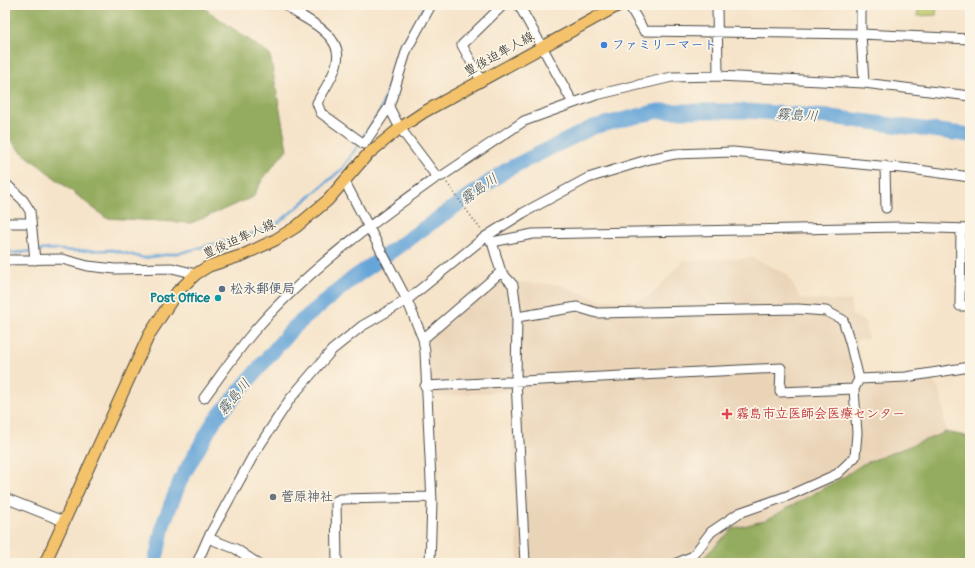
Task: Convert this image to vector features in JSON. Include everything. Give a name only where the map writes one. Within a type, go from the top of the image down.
[{"type":"main road","name":"豊後迫隼人線","points":[[45,563],[149,335],[177,292],[196,274],[209,266],[243,255],[275,240],[296,227],[323,204],[345,182],[367,155],[400,128],[424,112],[619,5]]},
{"type":"street","points":[[287,5],[324,30],[332,39],[339,55],[338,66],[317,103],[321,113],[361,142],[388,107],[406,49],[431,5]]},
{"type":"street","points":[[481,80],[462,45],[502,5]]},
{"type":"street","points":[[519,5],[573,103]]},
{"type":"street","points":[[629,5],[644,31],[861,34],[970,39]]},
{"type":"street","points":[[717,5],[716,31],[718,76]]},
{"type":"street","points":[[861,5],[864,83]]},
{"type":"street","points":[[204,398],[260,324],[287,297],[367,226],[524,121],[596,95],[672,77],[718,76],[864,83],[970,96]]},
{"type":"street","points":[[388,107],[400,128],[440,177]]},
{"type":"street","points":[[197,563],[208,538],[254,454],[290,399],[332,350],[362,326],[407,300],[523,212],[588,178],[650,159],[675,154],[733,152],[885,166],[970,177]]},
{"type":"street","points":[[885,166],[886,208]]},
{"type":"street","points":[[345,182],[407,300],[422,339],[425,352],[425,386],[431,497],[430,563]]},
{"type":"street","points":[[5,183],[30,211],[35,258]]},
{"type":"street","points":[[5,223],[31,223]]},
{"type":"street","points":[[489,239],[533,234],[901,227],[965,229],[960,306],[970,306]]},
{"type":"street","points":[[489,239],[501,272],[513,284],[516,317],[516,380],[525,563]]},
{"type":"street","points":[[5,260],[35,258],[62,259],[88,266],[115,269],[172,268],[196,274]]},
{"type":"street","points":[[422,339],[501,272]]},
{"type":"street","points":[[516,317],[577,307],[597,313],[798,309],[826,311],[843,320],[850,342],[858,379],[854,389],[857,433],[855,457],[837,474],[790,495],[739,513],[711,532],[693,556],[677,563]]},
{"type":"street","points":[[858,379],[906,377],[970,367]]},
{"type":"street","points":[[425,386],[516,380],[781,368],[780,392],[854,389]]},
{"type":"street","points":[[337,563],[336,501],[340,499],[431,497]]},
{"type":"street","points":[[5,498],[63,521]]},
{"type":"street","points":[[208,538],[236,549],[257,563]]},
{"type":"path","points":[[440,177],[489,239]]},
{"type":"shaded area","name":"霧島市立医師会医療センター","points":[[753,258],[787,274],[801,299],[850,301],[852,315],[865,322],[868,339],[856,340],[862,385],[929,375],[941,393],[946,432],[863,464],[842,478],[766,520],[732,529],[704,557],[694,563],[518,563],[510,391],[430,397],[426,341],[499,281],[561,285],[599,300],[635,302],[652,294],[683,261]]},
{"type":"green space","points":[[5,5],[200,5],[270,55],[287,149],[262,180],[253,197],[191,223],[106,218],[18,149],[5,133]]},
{"type":"green space","points":[[918,5],[937,5],[936,15],[918,16]]},
{"type":"green space","points":[[946,432],[970,437],[970,563],[694,563],[704,557],[732,529],[766,520],[842,478],[863,464]]},
{"type":"waterway","points":[[361,140],[380,112],[402,45],[425,5]]},
{"type":"waterway","name":"霧島川","points":[[155,563],[164,522],[181,479],[214,421],[293,328],[352,279],[508,169],[593,127],[658,111],[747,111],[831,117],[970,135]]},
{"type":"waterway","points":[[5,252],[15,253],[50,249],[74,251],[113,250],[144,258],[184,252],[254,233],[274,226],[300,205],[342,169],[359,144]]},
{"type":"place","name":"ファミリーマート","points":[[604,45]]},
{"type":"place","name":"松永郵便局","points":[[222,289]]},
{"type":"place","name":"Post Office","points":[[218,298]]},
{"type":"place","name":"霧島市立医師会医療センター","points":[[727,414]]},
{"type":"place","name":"菅原神社","points":[[273,497]]}]
